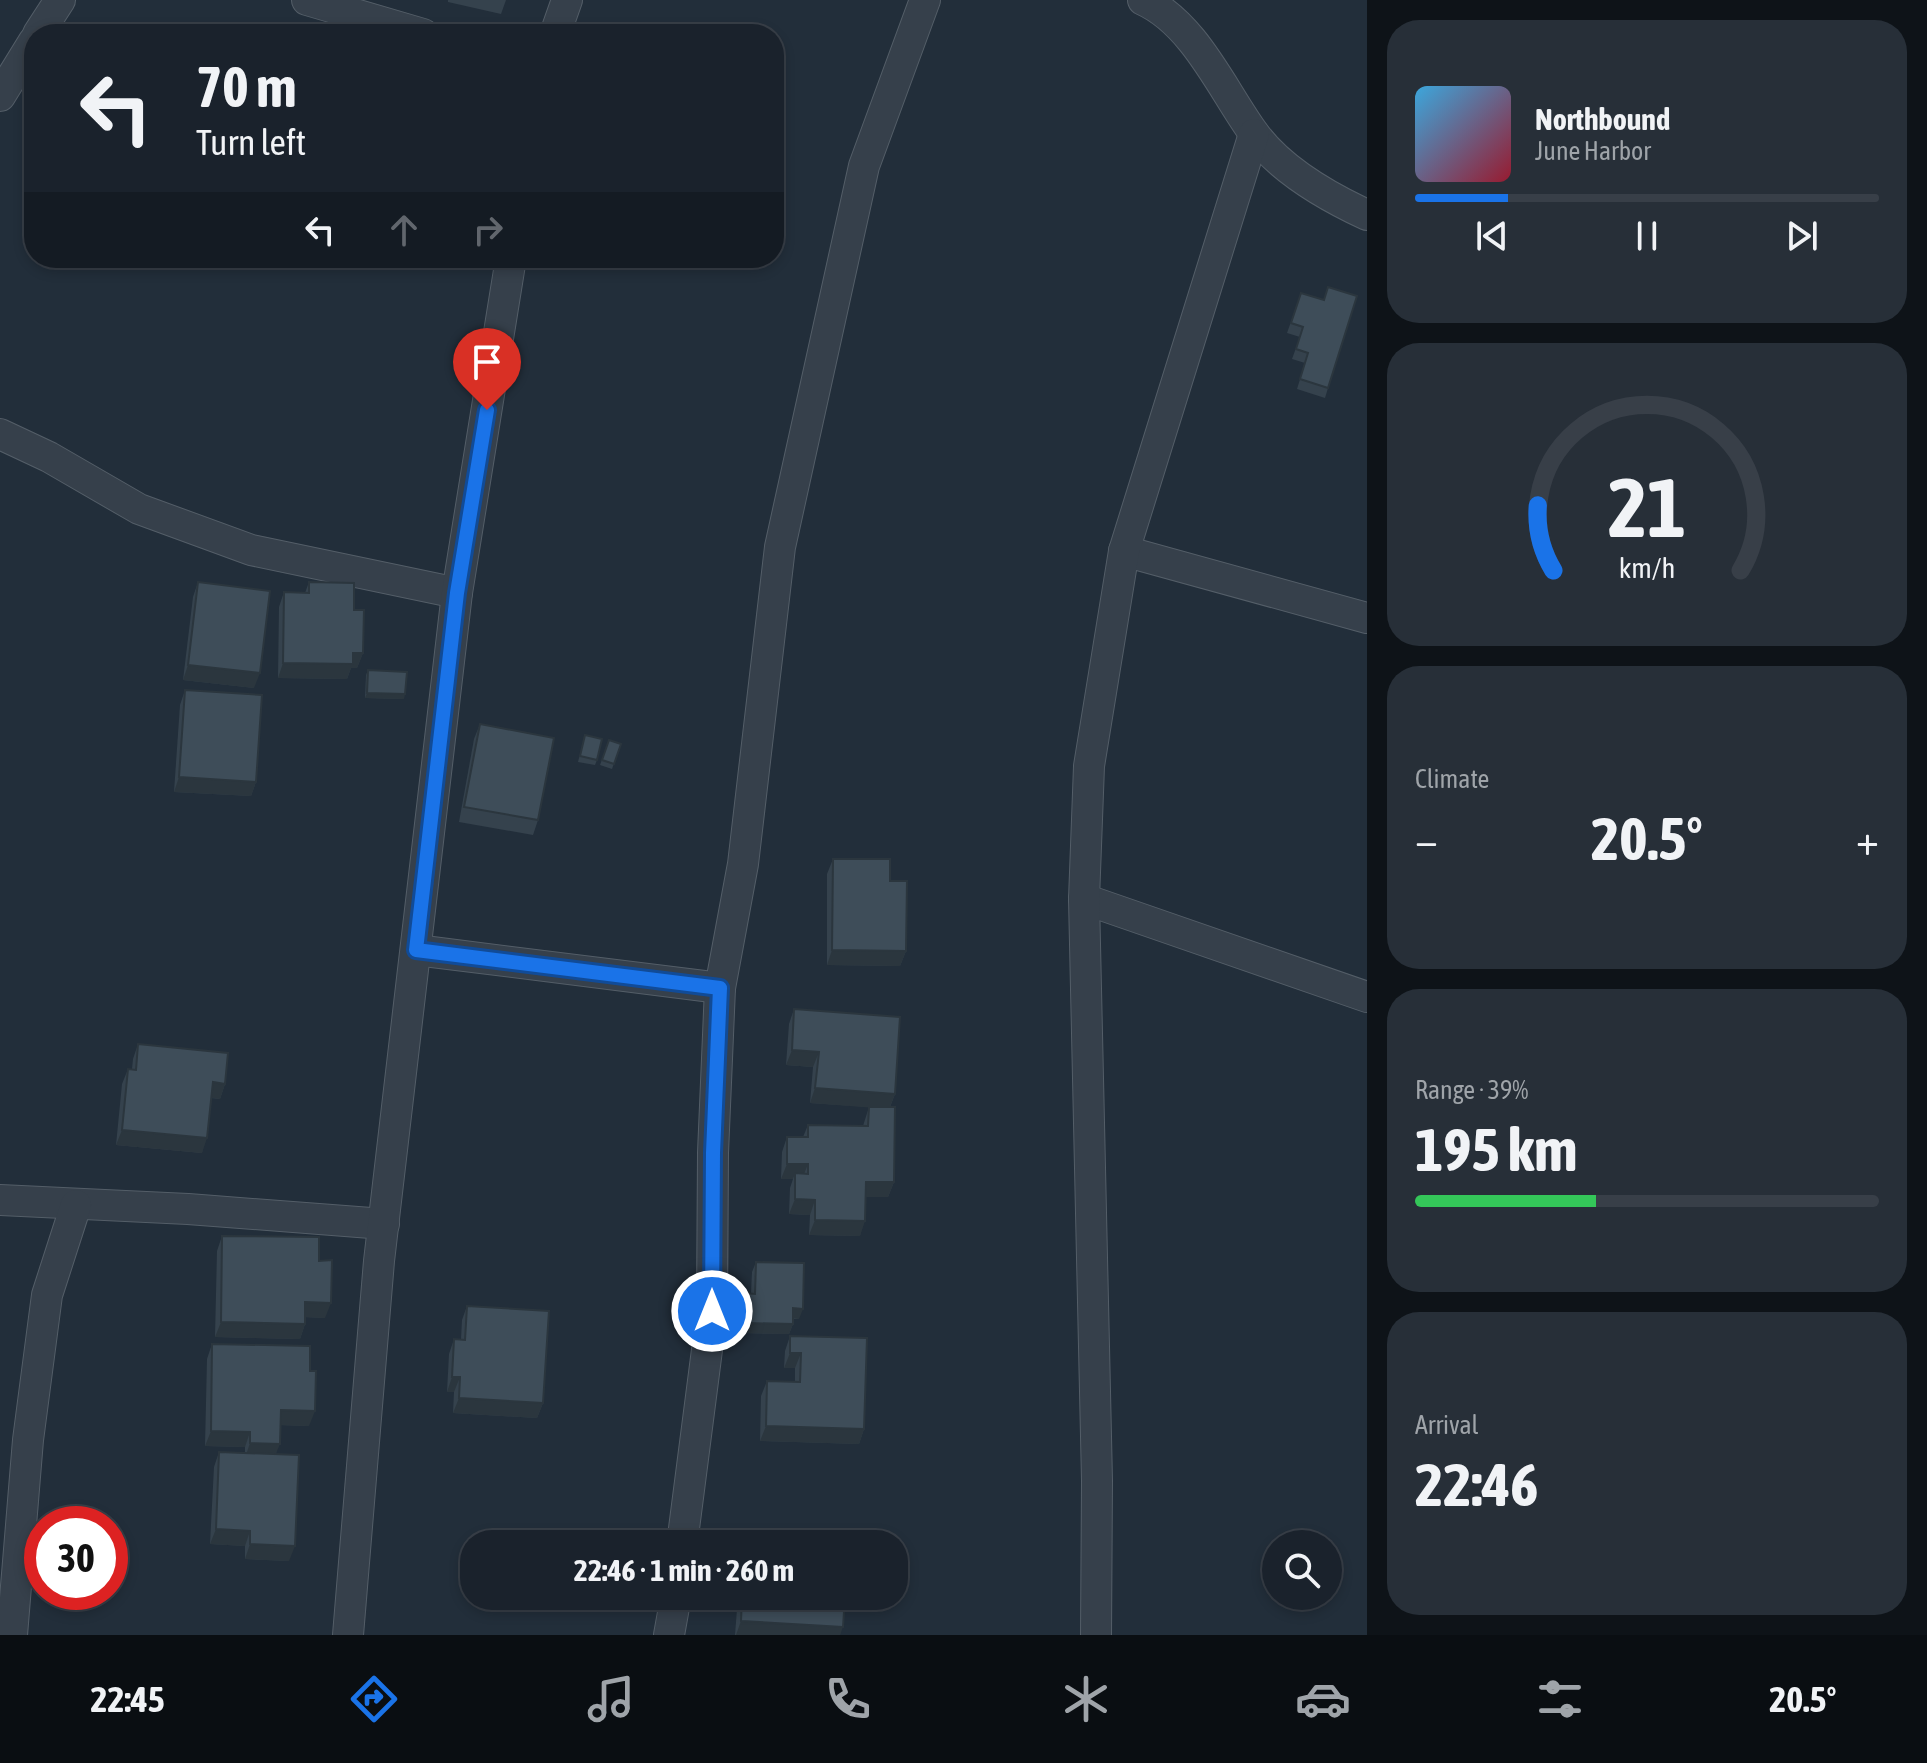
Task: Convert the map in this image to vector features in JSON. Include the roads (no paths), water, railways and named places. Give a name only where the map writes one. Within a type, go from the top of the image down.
[{"type":"street","points":[[44,24],[60,0]]},
{"type":"street","points":[[307,0],[389,24]]},
{"type":"street","points":[[559,24],[567,0]]},
{"type":"street","points":[[684,1530],[712,1311],[713,1153],[720,988],[743,864],[784,532],[864,166],[925,0]]},
{"type":"street","points":[[1143,0],[1188,35],[1254,134],[1292,171],[1345,205],[1367,215]]},
{"type":"street","points":[[0,96],[24,57]]},
{"type":"street","points":[[1096,1635],[1096,1465],[1084,899],[1089,766],[1124,551],[1254,134]]},
{"type":"street","points":[[356,1634],[384,1224],[457,593],[509,268]]},
{"type":"street","points":[[0,434],[49,457],[139,509],[251,550],[457,593]]},
{"type":"street","points":[[1124,551],[1367,618]]},
{"type":"street","points":[[1084,899],[1367,997]]},
{"type":"street","points":[[416,950],[720,988]]},
{"type":"street","points":[[0,1200],[188,1209],[384,1224]]},
{"type":"street","points":[[12,1635],[28,1440],[47,1295],[76,1205]]},
{"type":"street","points":[[669,1635],[673,1610]]}]
